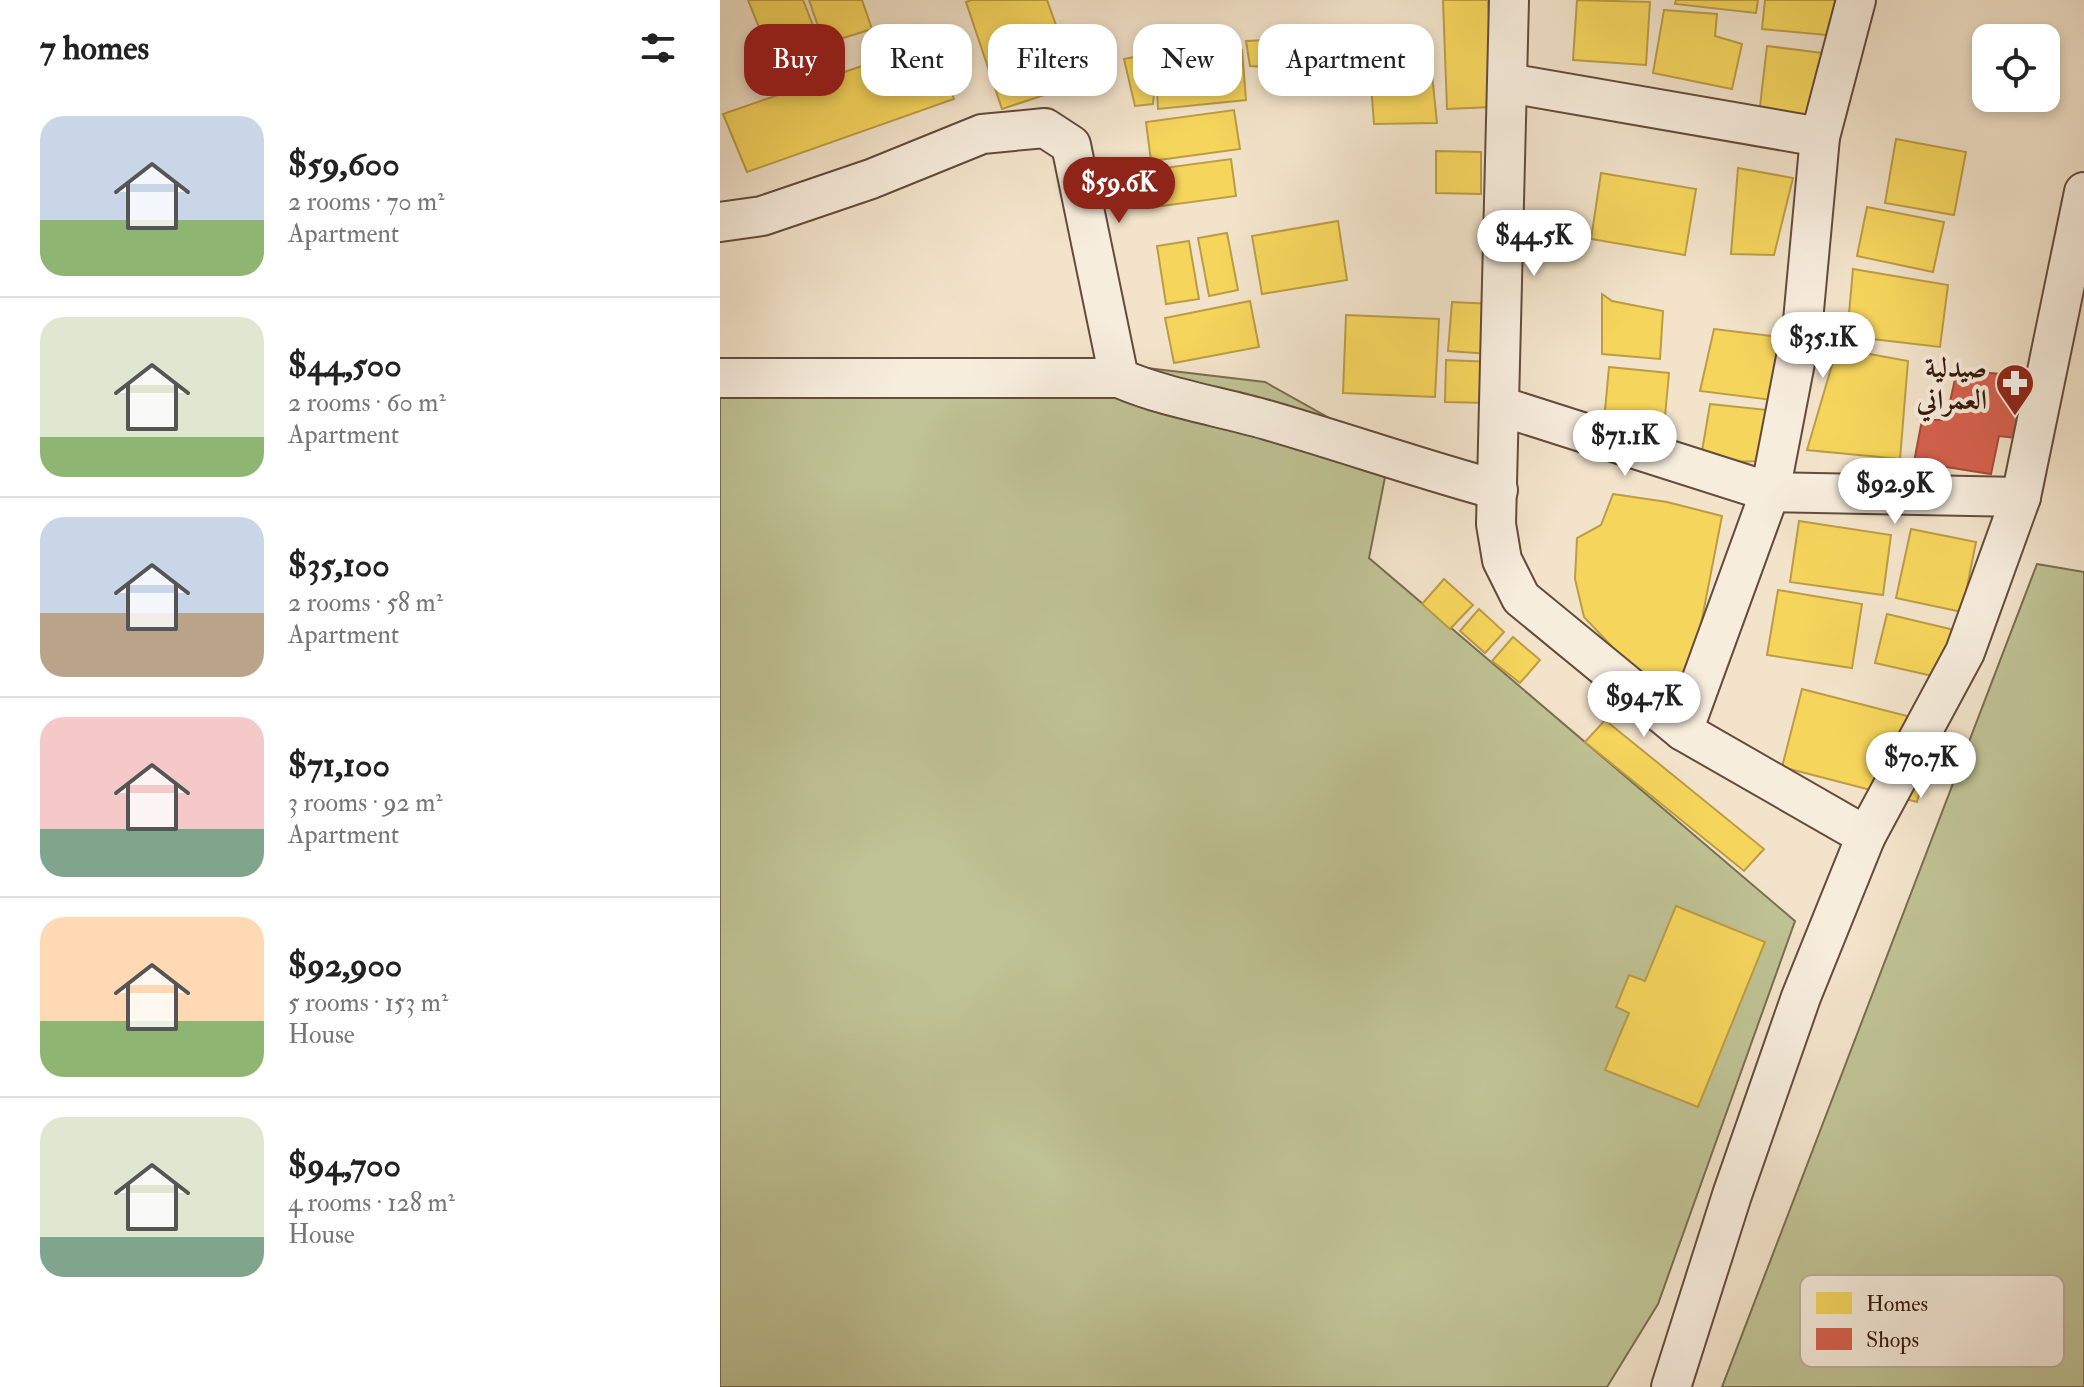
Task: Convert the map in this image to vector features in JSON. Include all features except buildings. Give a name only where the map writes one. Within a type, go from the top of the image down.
[{"type":"street","points":[[1509,0],[1496,524],[1502,560],[1521,598],[1683,731],[1866,836]]},
{"type":"street","points":[[1683,731],[1770,492],[1803,321],[1820,137],[1856,0]]},
{"type":"street","points":[[1508,83],[1820,137]]},
{"type":"street","points":[[720,222],[762,216],[871,179],[982,134],[1045,128],[1071,145],[1119,378]]},
{"type":"street","points":[[1671,1387],[1732,1195],[1801,997],[1866,836],[1965,652],[2021,497],[2084,192]]},
{"type":"street","points":[[720,378],[1119,378],[1498,490]]},
{"type":"street","points":[[1500,406],[1770,492],[2021,497]]},
{"type":"green space","points":[[1096,362],[1265,382],[1390,452],[1369,558],[1795,921],[1658,1304],[1607,1387],[720,1387],[720,389]]},
{"type":"green space","points":[[2037,564],[2084,572],[2084,1387],[1722,1387]]},
{"type":"place","name":"صيدلية العمراني","points":[[2015,417]]}]
